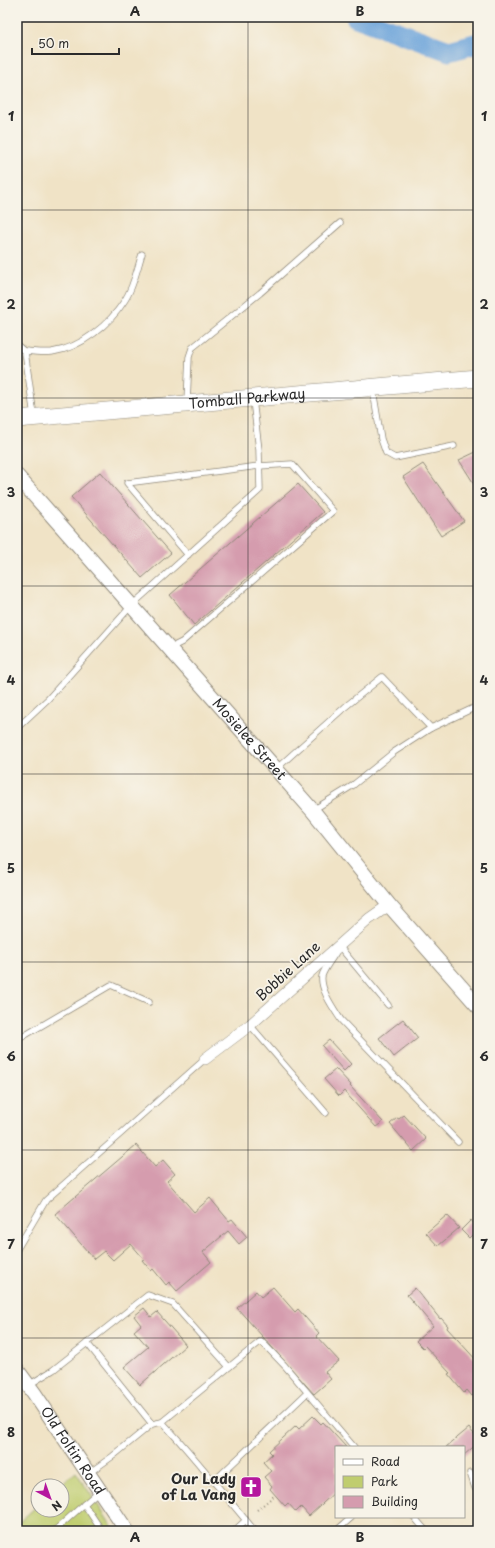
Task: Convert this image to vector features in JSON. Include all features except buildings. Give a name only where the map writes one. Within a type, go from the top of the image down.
[{"type":"main road","name":"Tomball Parkway","points":[[17,419],[478,378]]},
{"type":"street","name":"Mosielee Street","points":[[17,476],[313,810],[389,905],[478,1006]]},
{"type":"street","name":"Bobbie Lane","points":[[205,1059],[250,1025],[370,919],[389,905]]},
{"type":"street","name":"Old Foltin Road","points":[[17,1370],[29,1385],[128,1531]]},
{"type":"lane","points":[[187,404],[189,357],[192,348],[247,303],[340,222]]},
{"type":"lane","points":[[17,345],[25,352],[54,352],[68,348],[88,337],[112,317],[126,299],[142,254]]},
{"type":"lane","points":[[25,352],[34,418]]},
{"type":"lane","points":[[373,388],[381,439],[386,453],[395,458],[454,446]]},
{"type":"lane","points":[[17,728],[48,699],[132,605],[260,490],[259,450],[252,398]]},
{"type":"lane","points":[[170,648],[182,642],[333,511],[292,464],[259,466],[127,483],[188,555]]},
{"type":"lane","points":[[276,769],[382,677],[431,728]]},
{"type":"lane","points":[[313,810],[352,786],[394,752],[431,728],[478,706]]},
{"type":"lane","points":[[388,1005],[339,946],[322,976],[324,990],[331,1004],[341,1020],[458,1142]]},
{"type":"lane","points":[[17,1040],[111,985],[149,1002]]},
{"type":"lane","points":[[250,1025],[326,1114]]},
{"type":"lane","points":[[17,1249],[46,1200],[205,1059]]},
{"type":"lane","points":[[29,1385],[53,1370],[148,1296],[173,1304],[229,1367]]},
{"type":"lane","points":[[88,1474],[114,1456],[152,1424],[162,1422],[261,1341],[353,1446]]},
{"type":"lane","points":[[87,1343],[152,1424]]},
{"type":"lane","points":[[213,1482],[307,1393]]},
{"type":"lane","points":[[162,1422],[192,1455],[255,1531]]},
{"type":"lane","points":[[470,1473],[475,1488],[478,1492]]},
{"type":"lane","points":[[54,1531],[100,1490]]},
{"type":"lane","points":[[84,1504],[102,1531]]},
{"type":"lane","points":[[336,1531],[351,1518]]},
{"type":"lane","points":[[415,1518],[426,1531]]},
{"type":"lane","points":[[234,1531],[246,1520]]},
{"type":"path","points":[[257,1510],[275,1495]]},
{"type":"green space","points":[[76,1472],[115,1531],[17,1531],[17,1524],[30,1512],[30,1518],[70,1518],[69,1478]]},
{"type":"waterway","points":[[356,17],[449,51],[478,43]]},
{"type":"place","name":"Our Lady of La Vang","points":[[251,1487]]}]
